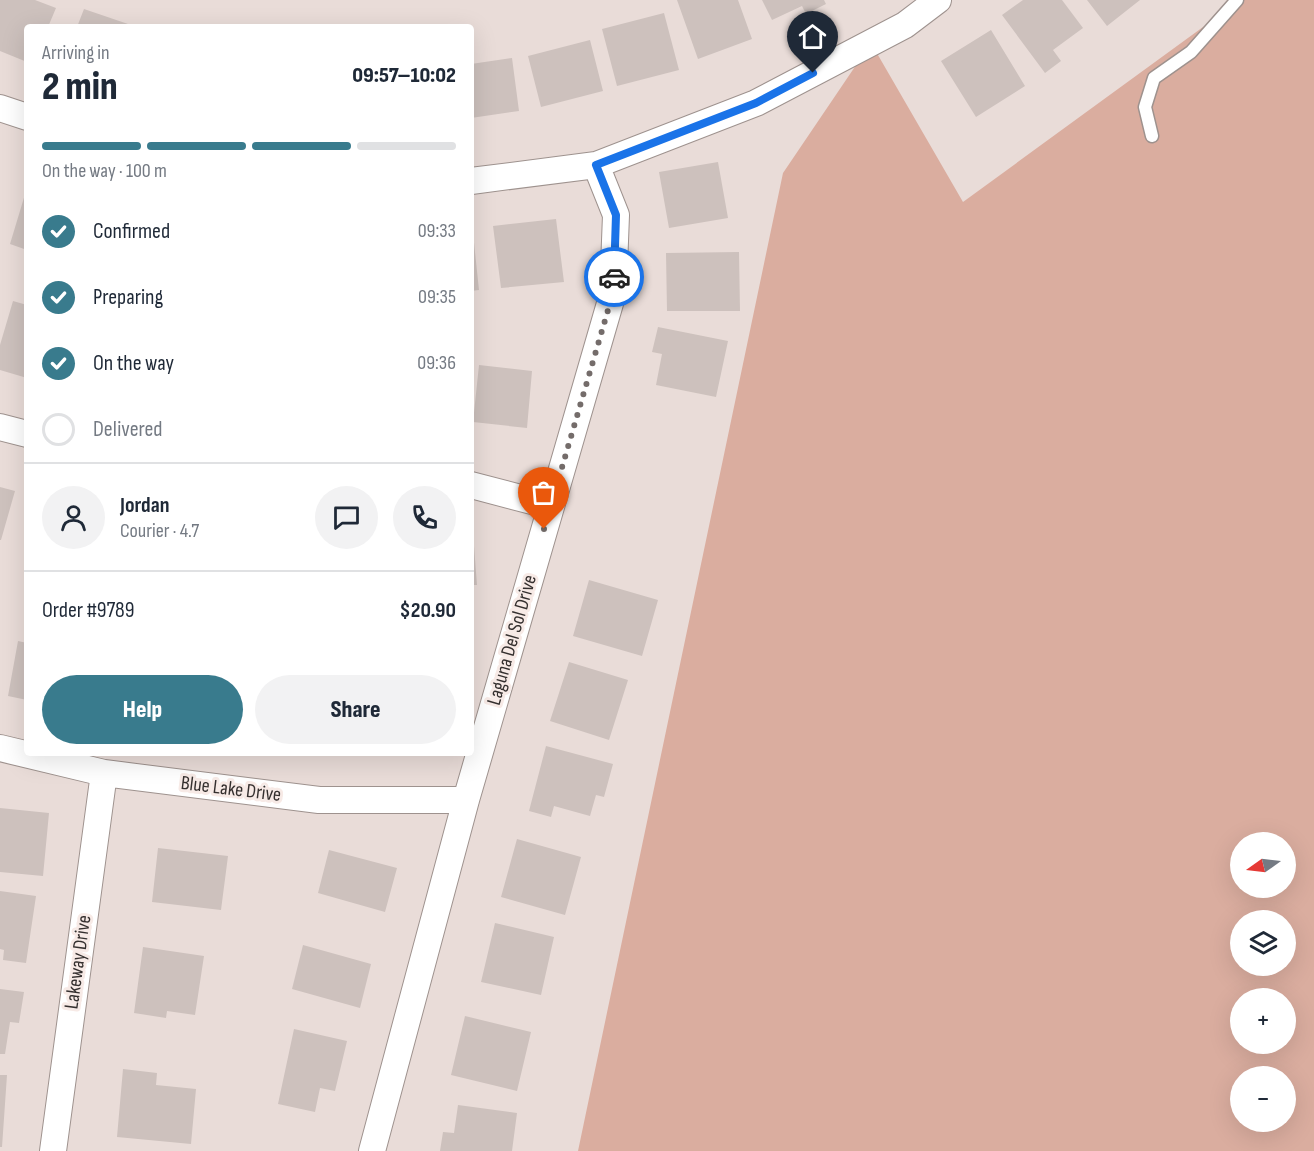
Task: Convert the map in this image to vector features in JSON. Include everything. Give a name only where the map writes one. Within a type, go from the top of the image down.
[{"type":"street","points":[[474,181],[596,165],[756,103],[905,25],[938,0]]},
{"type":"street","points":[[0,108],[24,116]]},
{"type":"street","name":"Laguna Del Sol Drive","points":[[372,1151],[465,800],[613,293],[616,215],[596,165]]},
{"type":"street","points":[[0,427],[24,433]]},
{"type":"street","points":[[474,486],[551,506]]},
{"type":"street","name":"Blue Lake Drive","points":[[0,748],[24,754]]},
{"type":"street","name":"Blue Lake Drive","points":[[33,756],[104,773],[319,800],[465,800]]},
{"type":"street","name":"Lakeway Drive","points":[[53,1151],[104,773]]},
{"type":"lane","points":[[1152,136],[1145,107],[1154,78],[1191,52],[1237,0]]},
{"type":"shaded area","points":[[1236,0],[1314,0],[1314,1151],[578,1151],[783,173],[871,43],[963,202],[1236,3]]},
{"type":"building","points":[[0,0],[35,0],[56,8],[49,24],[24,24],[24,61],[0,51]]},
{"type":"building","points":[[677,0],[738,0],[752,39],[698,59]]},
{"type":"building","points":[[762,0],[824,0],[826,4],[806,14],[802,6],[772,20]]},
{"type":"building","points":[[1023,0],[1062,0],[1083,28],[1053,50],[1061,61],[1045,73],[1002,15]]},
{"type":"building","points":[[1087,0],[1140,0],[1107,26]]},
{"type":"building","points":[[84,9],[128,24],[78,24]]},
{"type":"building","points":[[664,13],[679,70],[617,86],[602,29]]},
{"type":"building","points":[[991,30],[1025,86],[976,117],[941,61]]},
{"type":"building","points":[[590,40],[603,91],[541,107],[528,56]]},
{"type":"building","points":[[512,58],[519,111],[474,118],[474,64]]},
{"type":"building","points":[[718,162],[728,218],[669,228],[659,172]]},
{"type":"building","points":[[24,198],[24,249],[10,244]]},
{"type":"building","points":[[556,219],[564,282],[501,288],[493,226]]},
{"type":"building","points":[[474,242],[479,290],[474,291]]},
{"type":"building","points":[[739,252],[740,311],[667,311],[666,253]]},
{"type":"building","points":[[13,301],[24,304],[24,377],[0,370],[0,345]]},
{"type":"building","points":[[658,327],[728,341],[716,397],[656,385],[662,354],[652,352]]},
{"type":"building","points":[[479,365],[532,371],[527,428],[474,422]]},
{"type":"building","points":[[0,487],[15,491],[1,540],[0,540]]},
{"type":"building","points":[[474,546],[477,585],[474,585]]},
{"type":"building","points":[[589,580],[658,600],[642,656],[573,636]]},
{"type":"building","points":[[18,641],[24,642],[24,699],[8,696]]},
{"type":"building","points":[[569,662],[628,680],[609,740],[550,721]]},
{"type":"building","points":[[546,746],[613,764],[604,797],[596,795],[590,816],[554,806],[551,817],[529,811]]},
{"type":"building","points":[[0,808],[49,813],[43,876],[0,872]]},
{"type":"building","points":[[517,839],[581,857],[565,915],[501,897]]},
{"type":"building","points":[[158,848],[228,856],[221,910],[152,902]]},
{"type":"building","points":[[329,850],[397,868],[385,912],[318,893]]},
{"type":"building","points":[[0,891],[36,896],[26,963],[3,960],[4,950],[0,949]]},
{"type":"building","points":[[495,923],[554,937],[541,995],[481,982]]},
{"type":"building","points":[[303,945],[371,964],[360,1008],[292,989]]},
{"type":"building","points":[[143,947],[204,956],[195,1015],[167,1011],[166,1018],[134,1013]]},
{"type":"building","points":[[0,989],[24,992],[19,1023],[10,1022],[5,1054],[0,1054]]},
{"type":"building","points":[[465,1016],[531,1032],[517,1091],[451,1075]]},
{"type":"building","points":[[294,1029],[347,1041],[335,1091],[320,1088],[315,1112],[278,1104]]},
{"type":"building","points":[[123,1069],[157,1073],[156,1085],[196,1089],[191,1144],[117,1137]]},
{"type":"building","points":[[0,1075],[7,1075],[2,1147],[0,1147]]},
{"type":"building","points":[[458,1105],[517,1113],[512,1151],[440,1151],[443,1132],[454,1133]]},
{"type":"way so far","points":[[544,529],[613,293],[614,277]]},
{"type":"route","points":[[614,277],[616,215],[596,165],[756,103],[813,73]]}]
